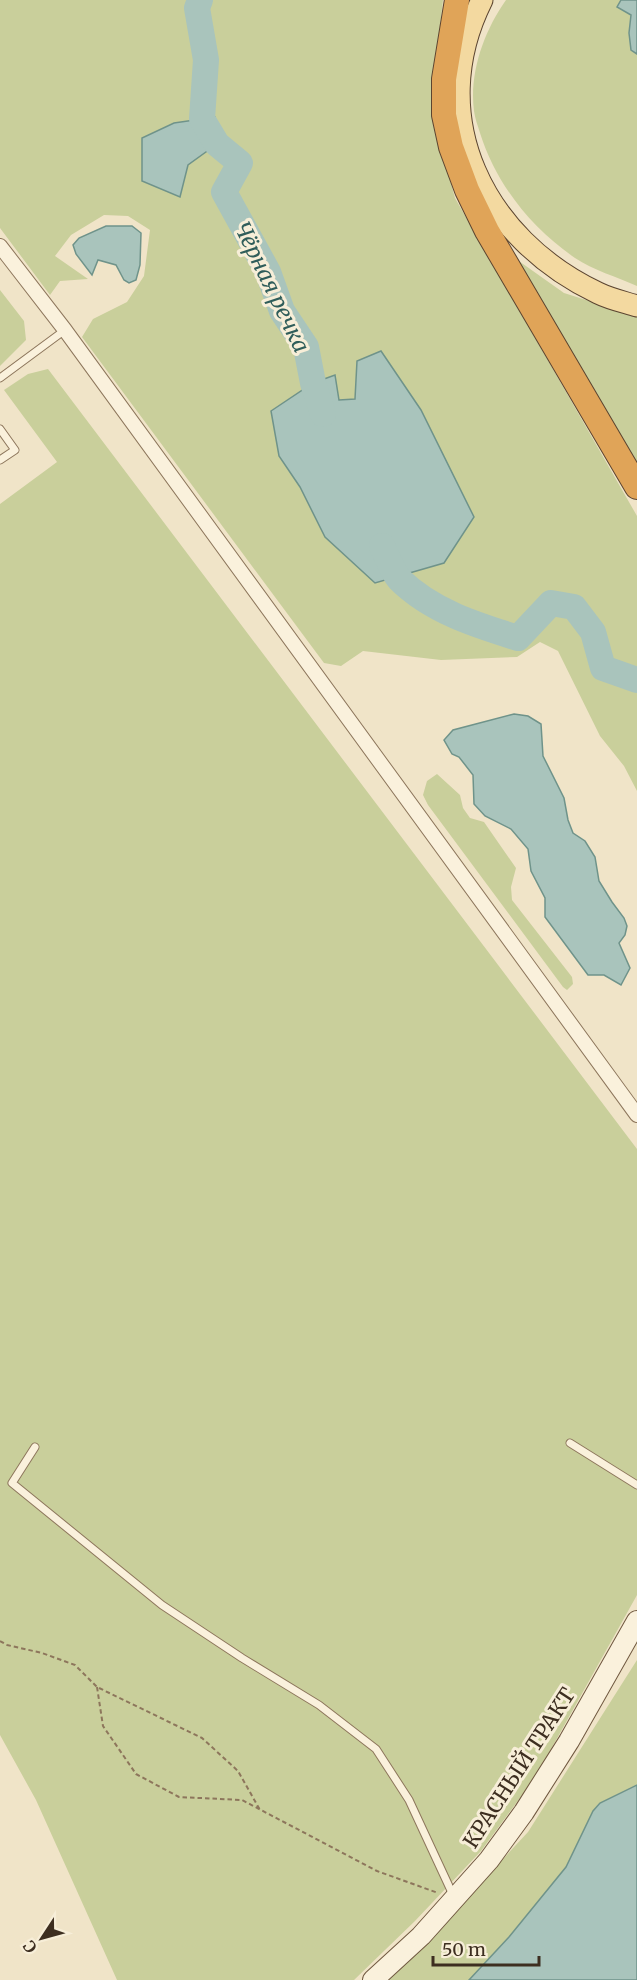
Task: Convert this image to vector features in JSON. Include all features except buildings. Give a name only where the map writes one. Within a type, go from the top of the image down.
[{"type":"highway","points":[[457,0],[444,79],[444,115],[451,147],[487,231],[637,487]]},
{"type":"main road","points":[[482,0],[466,41],[459,75],[459,114],[470,159],[490,201],[518,237],[557,270],[598,293],[637,306]]},
{"type":"main road","name":"КРАСНЫЙ ТРАКТ","points":[[373,1980],[421,1936],[489,1860],[524,1812],[570,1741],[637,1621]]},
{"type":"street","points":[[0,246],[65,330],[637,1115]]},
{"type":"lane","points":[[0,378],[65,330]]},
{"type":"lane","points":[[0,429],[15,450],[0,460]]},
{"type":"lane","points":[[570,1443],[637,1485]]},
{"type":"lane","points":[[35,1447],[12,1483],[162,1605],[319,1705],[376,1749],[409,1800],[455,1900]]},
{"type":"path","points":[[0,1641],[75,1665],[97,1688],[202,1738],[238,1771],[260,1810]]},
{"type":"path","points":[[97,1688],[102,1726],[136,1774],[179,1797],[242,1800],[376,1871],[420,1885],[455,1900]]},
{"type":"green space","points":[[0,0],[443,0],[434,78],[437,133],[455,198],[637,516],[637,791],[624,766],[600,736],[558,651],[540,642],[517,657],[441,660],[363,651],[341,666],[324,663],[82,337],[93,319],[127,302],[144,276],[150,230],[128,216],[104,215],[71,235],[55,256],[88,279],[60,281],[50,295],[0,228]],"holes":[[[215,117],[217,144],[187,165]],[[357,361],[421,410],[435,441],[444,563],[375,583],[300,487],[279,456],[339,400],[355,399]]]},
{"type":"green space","points":[[506,0],[621,0],[618,7],[631,15],[629,33],[631,50],[637,54],[637,286],[597,270],[559,246],[530,219],[495,170],[474,114],[473,97],[480,53],[491,25]]},
{"type":"green space","points":[[516,259],[564,293],[637,316],[637,468]]},
{"type":"green space","points":[[0,290],[24,321],[26,340],[0,366]]},
{"type":"green space","points":[[48,369],[637,1149],[637,1595],[536,1776],[481,1851],[415,1921],[354,1980],[117,1980],[36,1800],[0,1735],[0,504],[57,462],[4,390],[28,374]]},
{"type":"green space","points":[[437,774],[460,795],[463,808],[470,818],[484,822],[516,868],[511,887],[512,900],[572,977],[573,984],[567,990],[428,805],[423,795],[427,781]]},
{"type":"green space","points":[[637,1660],[637,1785],[600,1803],[593,1811],[566,1867],[509,1937],[469,1980],[387,1980],[415,1954],[528,1832]]},
{"type":"water","points":[[621,0],[637,0],[637,54],[631,50],[629,33],[631,15],[617,7]]},
{"type":"water","points":[[215,117],[217,144],[188,165],[180,197],[142,181],[142,138],[174,123]]},
{"type":"water","points":[[106,226],[132,226],[141,233],[140,265],[136,280],[129,283],[124,280],[116,265],[98,260],[92,275],[76,254],[73,245],[79,238]]},
{"type":"water","points":[[381,351],[421,410],[474,517],[444,563],[375,583],[325,537],[300,487],[279,456],[271,411],[313,383],[335,375],[339,400],[355,399],[357,361]]},
{"type":"water","points":[[514,714],[528,716],[541,724],[543,756],[564,798],[573,833],[585,841],[595,857],[599,881],[624,918],[627,926],[625,935],[619,943],[630,968],[621,985],[604,975],[588,975],[545,917],[545,898],[531,871],[528,849],[511,829],[485,816],[474,804],[473,775],[459,757],[452,754],[444,740],[453,730]]},
{"type":"water","points":[[637,1785],[637,1980],[469,1980],[509,1937],[566,1867],[593,1811],[600,1803]]},
{"type":"waterway","name":"Чёрная речка","points":[[200,0],[197,8],[206,60],[202,119],[217,144],[240,163],[224,192],[268,272],[282,311],[306,347],[313,383],[323,414]]},
{"type":"waterway","points":[[382,546],[396,576],[425,600],[455,616],[502,633],[518,638],[551,603],[574,607],[593,632],[603,668],[637,680]]}]
